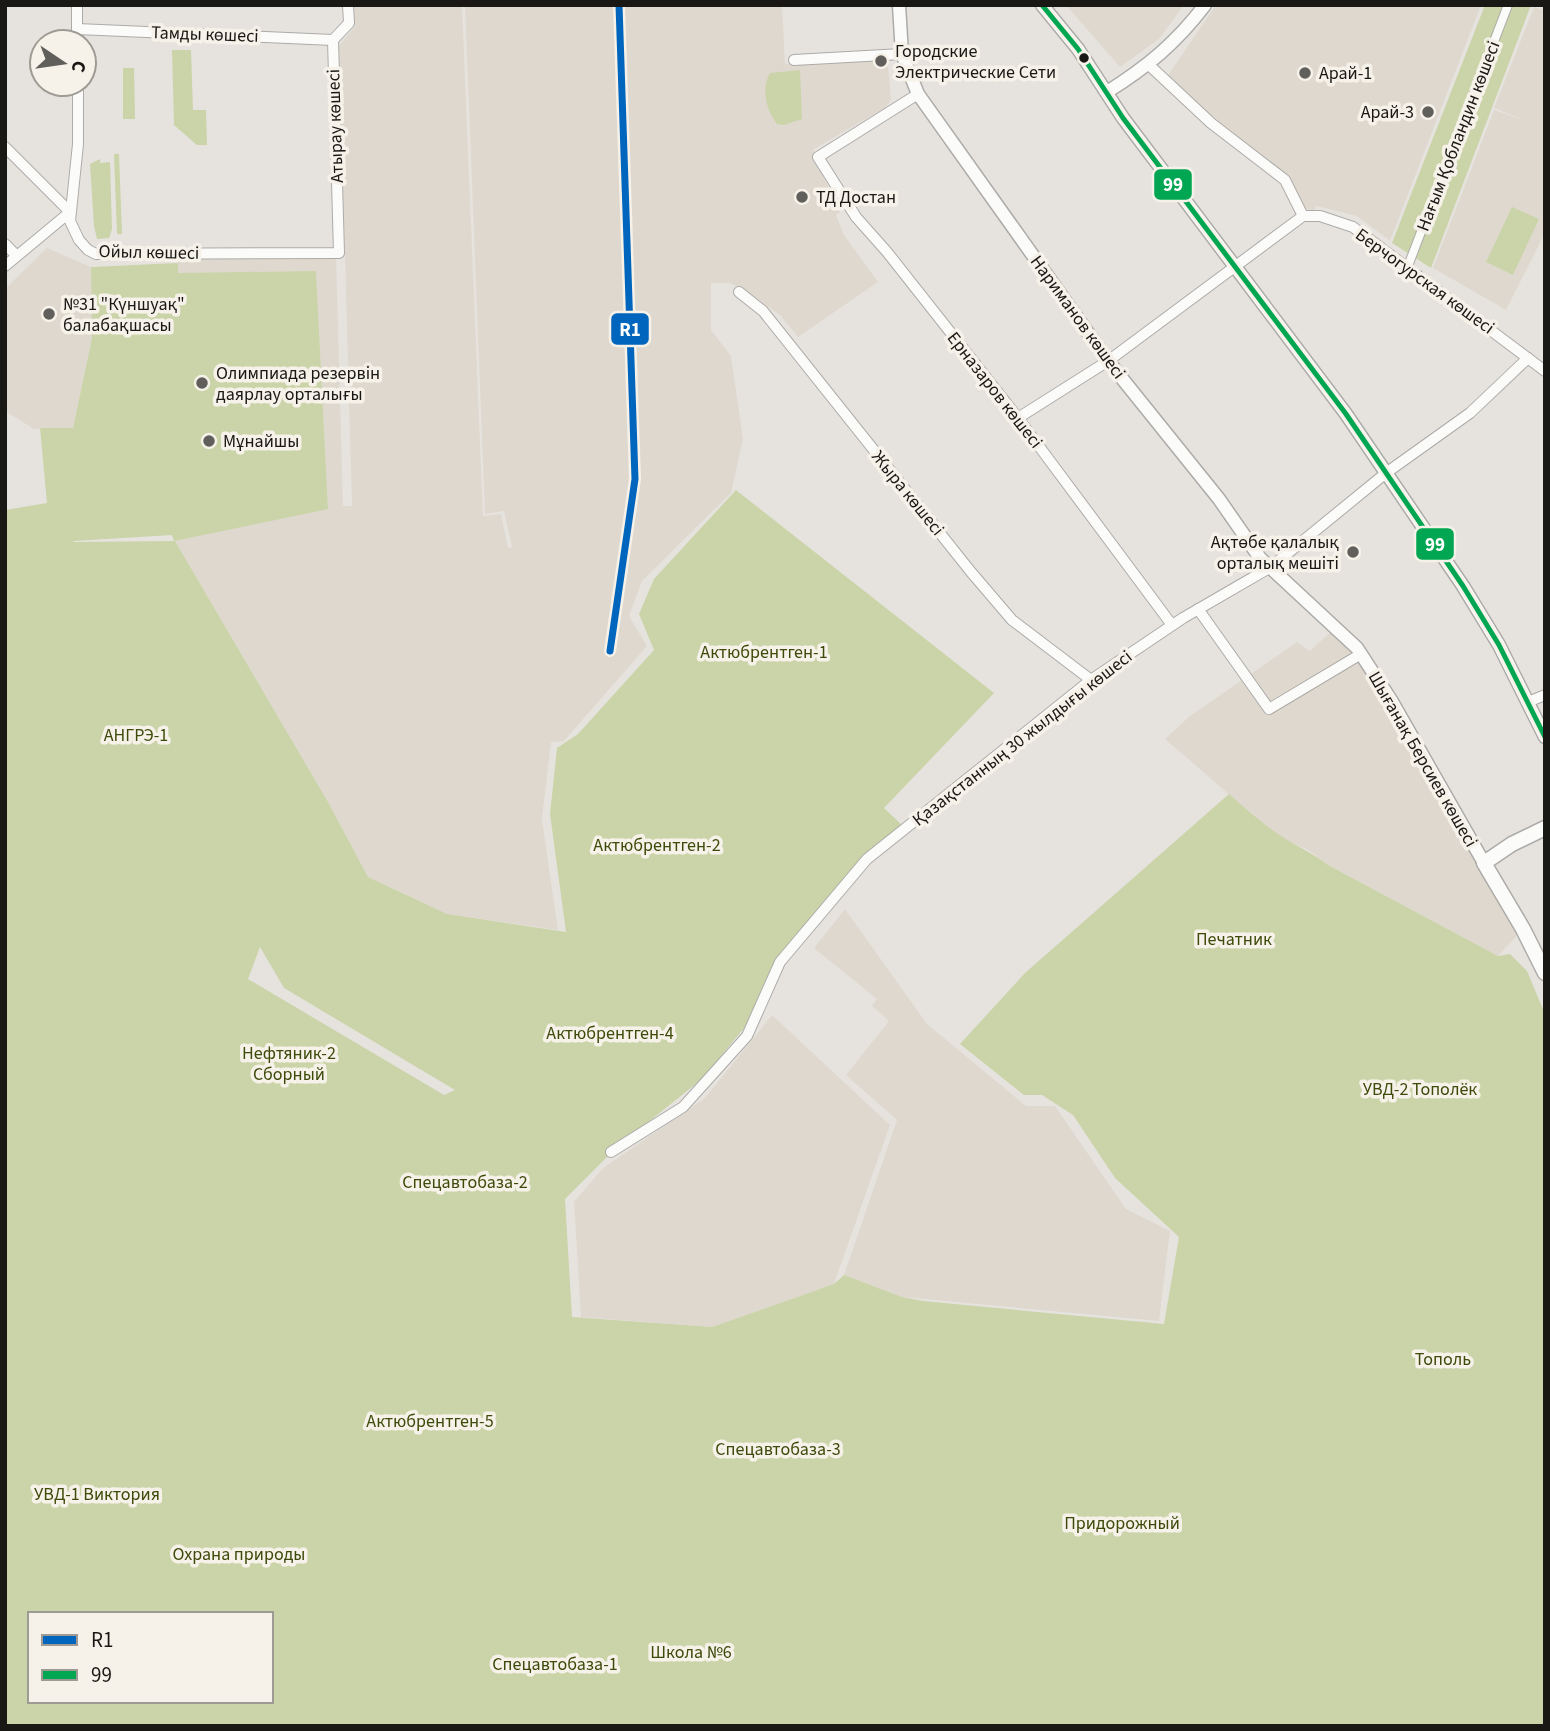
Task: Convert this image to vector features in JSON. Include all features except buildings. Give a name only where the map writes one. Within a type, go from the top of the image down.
[{"type":"main road","points":[[1484,863],[1512,844],[1545,828]]},
{"type":"main road","name":"Шығанақ Берсиев көшесі","points":[[1484,863],[1545,973]]},
{"type":"street","points":[[77,5],[77,28]]},
{"type":"street","name":"Атырау көшесі","points":[[339,253],[333,40],[349,23],[348,5]]},
{"type":"street","name":"Нариманов көшесі","points":[[899,5],[902,54],[918,94],[1108,360],[1219,499],[1260,558],[1271,567]]},
{"type":"street","points":[[1042,5],[1078,49],[1123,118],[1346,414],[1463,586],[1499,645],[1545,737]]},
{"type":"street","points":[[1107,92],[1149,65],[1172,44],[1205,5]]},
{"type":"street","name":"Нағым Қобландин көшесі","points":[[1408,266],[1508,5]]},
{"type":"street","name":"Тамды көшесі","points":[[98,30],[333,40]]},
{"type":"street","points":[[793,60],[902,54]]},
{"type":"street","points":[[1018,418],[1108,360],[1303,216],[1285,180],[1211,123],[1149,65]]},
{"type":"street","name":"Ерназаров көшесі","points":[[918,94],[818,157],[856,217],[887,252],[1018,418],[1172,625]]},
{"type":"street","points":[[5,266],[70,212],[78,144],[78,98]]},
{"type":"street","points":[[5,147],[70,212]]},
{"type":"street","name":"Ойыл көшесі","points":[[70,212],[69,221],[79,240],[96,254],[339,253]]},
{"type":"street","name":"Берчогурская көшесі","points":[[1303,216],[1320,216],[1353,227],[1545,371]]},
{"type":"street","points":[[5,244],[16,255]]},
{"type":"street","name":"Жыра көшесі","points":[[739,292],[763,311],[1012,620],[1091,680]]},
{"type":"street","name":"Қазақстанның 30 жылдығы көшесі","points":[[611,1152],[683,1107],[747,1036],[780,962],[867,859],[1091,680],[1172,625],[1271,567],[1386,473],[1470,413],[1528,358]]},
{"type":"street","name":"Шығанақ Берсиев көшесі","points":[[1271,567],[1361,654],[1391,700],[1484,863]]},
{"type":"street","points":[[1198,609],[1269,709],[1361,654]]},
{"type":"street","points":[[1528,702],[1545,695]]},
{"type":"shaded area","points":[[354,5],[462,5],[483,516],[501,514],[508,548],[512,547],[504,511],[485,514],[465,5],[782,5],[785,64],[877,59],[887,56],[891,99],[886,107],[814,149],[814,157],[840,212],[836,215],[844,235],[878,282],[798,337],[780,315],[749,293],[730,283],[711,283],[711,330],[731,356],[743,439],[731,493],[642,581],[629,616],[647,646],[564,741],[551,742],[542,819],[558,930],[447,914],[368,877],[328,802],[175,541],[328,508],[316,272],[178,273],[178,256],[336,255],[343,506],[352,506],[339,46],[355,26]]},
{"type":"shaded area","points":[[1066,5],[1184,5],[1159,39],[1120,67]]},
{"type":"shaded area","points":[[1216,5],[1481,5],[1390,241],[1357,216],[1316,206],[1314,211],[1300,206],[1288,175],[1279,171],[1166,78]]},
{"type":"shaded area","points":[[1534,7],[1545,11],[1545,233],[1506,310],[1433,268],[1494,110],[1526,121],[1494,108]]},
{"type":"shaded area","name":"№31 \"Күншуақ\" балабақшасы","points":[[47,248],[91,267],[92,338],[73,428],[34,429],[5,411],[5,289]]},
{"type":"shaded area","points":[[1336,627],[1361,654],[1523,929],[1498,956],[1328,865],[1308,850],[1287,840],[1261,822],[1165,739],[1190,716],[1297,642],[1310,651]]},
{"type":"shaded area","points":[[845,909],[927,1024],[1026,1106],[1055,1106],[1126,1209],[1170,1231],[1159,1321],[902,1297],[844,1275],[897,1120],[846,1075],[889,1021],[872,1006],[877,999],[814,948]]},
{"type":"shaded area","points":[[772,1015],[890,1125],[834,1284],[712,1327],[581,1317],[574,1202],[603,1168],[705,1098]]},
{"type":"green space","points":[[1485,5],[1531,5],[1431,268],[1392,243]]},
{"type":"green space","points":[[172,50],[191,50],[193,110],[206,110],[207,145],[197,145],[174,125]]},
{"type":"green space","points":[[123,68],[134,68],[135,119],[123,119]]},
{"type":"green space","points":[[800,70],[802,119],[784,125],[777,124],[766,99],[767,79],[770,73]]},
{"type":"green space","points":[[114,154],[119,154],[122,234],[117,234]]},
{"type":"green space","points":[[100,159],[100,163],[110,162],[112,229],[109,238],[97,239],[90,164]]},
{"type":"green space","points":[[1512,207],[1539,219],[1513,275],[1486,262]]},
{"type":"green space","points":[[178,263],[178,273],[316,271],[328,509],[175,541],[328,802],[368,877],[447,914],[566,932],[550,814],[557,748],[578,734],[654,650],[639,614],[654,579],[736,490],[994,693],[884,808],[905,828],[867,859],[785,959],[744,1028],[702,1079],[617,1147],[565,1199],[572,1317],[712,1327],[834,1284],[844,1275],[902,1297],[923,1301],[1164,1324],[1179,1237],[1115,1178],[1073,1115],[1042,1095],[1024,1095],[960,1044],[1025,973],[1229,794],[1271,829],[1328,865],[1498,956],[1510,954],[1527,971],[1545,1014],[1545,1726],[5,1726],[5,510],[47,503],[40,428],[73,428],[92,338],[91,267]],"holes":[[[172,535],[174,541],[73,542]],[[260,947],[284,988],[455,1090],[444,1095],[248,979]]]},
{"type":"transit line","name":"R1","points":[[610,651],[635,479],[619,5]]},
{"type":"transit line","name":"99","points":[[1042,5],[1078,49],[1123,118],[1346,414],[1463,586],[1499,645],[1545,737]]},
{"type":"place","name":"Городские Электрические Сети","points":[[881,61]]},
{"type":"place","name":"Арай-1","points":[[1305,73]]},
{"type":"place","name":"Арай-3","points":[[1428,112]]},
{"type":"place","name":"ТД Достан","points":[[802,197]]},
{"type":"place","name":"№31 \"Күншуақ\" балабақшасы","points":[[49,314]]},
{"type":"place","name":"Олимпиада резервін даярлау орталығы","points":[[202,383]]},
{"type":"place","name":"Мұнайшы","points":[[209,441]]},
{"type":"place","name":"Ақтөбе қалалық орталық мешіті","points":[[1353,552]]},
{"type":"park label","name":"Актюбрентген-1","points":[[764,652]]},
{"type":"park label","name":"АНГРЭ-1","points":[[136,735]]},
{"type":"park label","name":"Актюбрентген-2","points":[[657,845]]},
{"type":"park label","name":"Печатник","points":[[1234,939]]},
{"type":"park label","name":"Актюбрентген-4","points":[[610,1033]]},
{"type":"park label","name":"Нефтяник-2 Сборный","points":[[289,1063]]},
{"type":"park label","name":"УВД-2 Тополёк","points":[[1420,1089]]},
{"type":"park label","name":"Спецавтобаза-2","points":[[465,1182]]},
{"type":"park label","name":"Тополь","points":[[1443,1359]]},
{"type":"park label","name":"Актюбрентген-5","points":[[430,1421]]},
{"type":"park label","name":"Спецавтобаза-3","points":[[778,1449]]},
{"type":"park label","name":"УВД-1 Виктория","points":[[97,1494]]},
{"type":"park label","name":"Придорожный","points":[[1122,1523]]},
{"type":"park label","name":"Охрана природы","points":[[239,1554]]},
{"type":"park label","name":"Школа №6","points":[[691,1652]]},
{"type":"park label","name":"Спецавтобаза-1","points":[[555,1664]]}]
